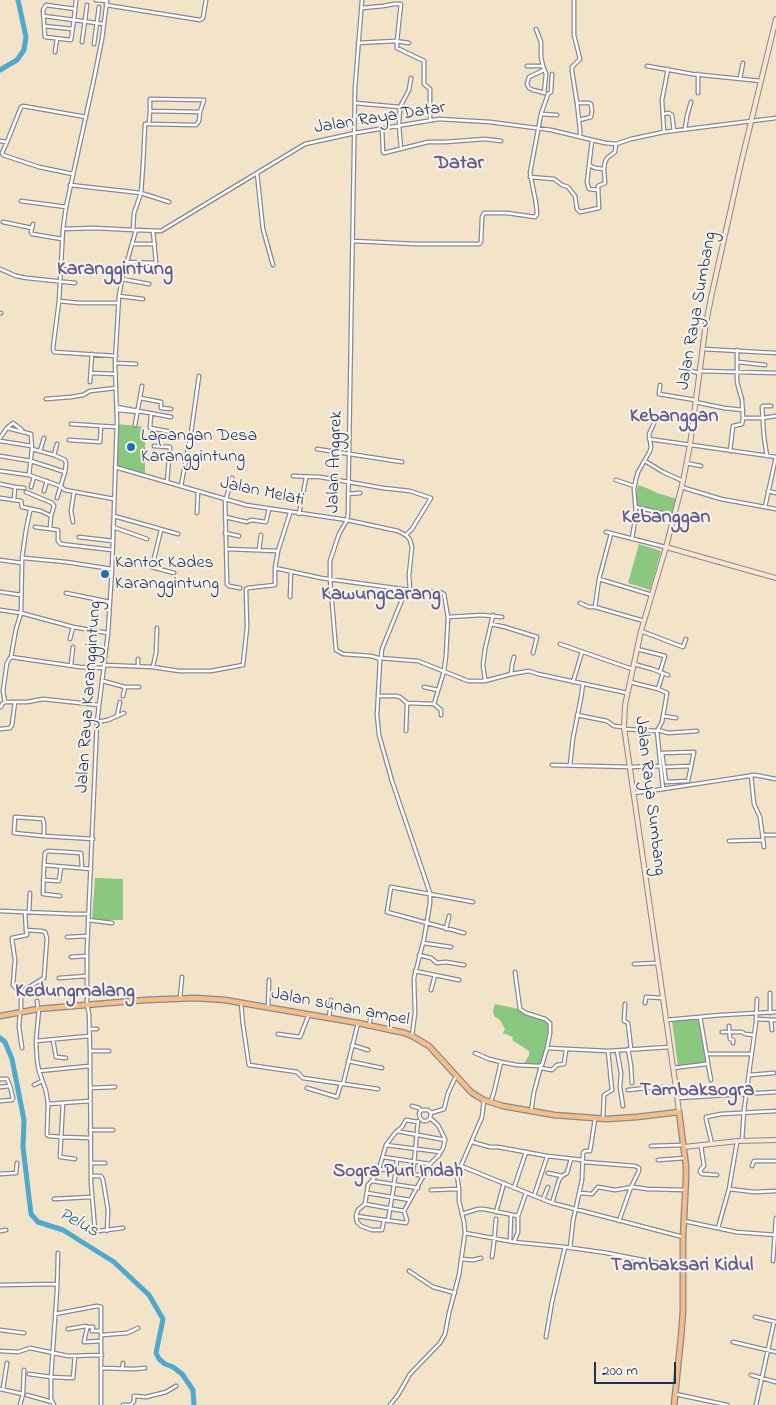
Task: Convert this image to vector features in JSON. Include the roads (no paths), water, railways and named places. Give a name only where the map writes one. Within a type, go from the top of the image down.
[{"type":"main road","name":"Jalan sunan ampel","points":[[0,1016],[48,1006],[180,999],[209,999],[241,1003],[358,1022],[412,1036],[429,1046],[444,1064],[477,1096],[502,1106],[530,1112],[595,1119],[634,1118],[679,1112]]},
{"type":"main road","points":[[674,1405],[682,1331],[686,1166],[679,1112]]},
{"type":"street","points":[[75,9],[46,4],[43,10],[45,37],[71,40],[74,20],[76,0]]},
{"type":"street","points":[[96,0],[107,0],[86,117],[66,207],[53,351],[116,356]]},
{"type":"street","points":[[106,5],[200,20],[203,18],[206,0]]},
{"type":"street","name":"Jalan Anggrek","points":[[362,0],[355,103],[356,133],[347,520],[332,552],[330,579],[336,650],[343,654],[380,658]]},
{"type":"street","points":[[574,0],[574,38],[580,59],[574,65],[572,71],[580,137]]},
{"type":"street","points":[[362,8],[400,4],[396,41],[399,50],[424,61],[424,84],[430,89],[430,120]]},
{"type":"street","points":[[82,42],[87,5]]},
{"type":"street","points":[[94,44],[99,6]]},
{"type":"street","points":[[43,16],[104,24]]},
{"type":"street","name":"Jalan Raya Sumbang","points":[[679,1112],[624,728],[625,705],[641,631],[683,481],[690,445],[708,316],[724,237],[776,19]]},
{"type":"street","points":[[44,26],[72,29]]},
{"type":"street","points":[[353,241],[479,244],[481,242],[482,217],[484,213],[536,216],[536,203],[530,173],[546,94],[546,74],[542,66],[541,42],[536,29]]},
{"type":"street","points":[[55,52],[57,38]]},
{"type":"street","points":[[358,43],[396,41],[408,43]]},
{"type":"street","points":[[740,78],[744,63]]},
{"type":"street","points":[[527,66],[542,66]]},
{"type":"street","points":[[648,66],[761,81]]},
{"type":"street","points":[[664,132],[662,92],[668,69]]},
{"type":"street","points":[[544,70],[529,77],[527,84],[529,88],[546,94],[551,92],[552,74]]},
{"type":"street","points":[[698,74],[698,93]]},
{"type":"street","points":[[401,149],[400,107],[409,90],[412,78]]},
{"type":"street","points":[[545,81],[551,81]]},
{"type":"street","points":[[150,99],[204,100],[196,125],[150,124],[150,111],[150,99]]},
{"type":"street","points":[[577,102],[591,104],[592,111],[591,117],[579,120]]},
{"type":"street","points":[[685,129],[691,102]]},
{"type":"street","points":[[355,103],[400,107]]},
{"type":"street","points":[[73,174],[39,167],[3,155],[2,153],[23,106],[86,117]]},
{"type":"street","points":[[150,111],[200,112]]},
{"type":"street","points":[[541,114],[557,115]]},
{"type":"street","points":[[663,114],[672,114],[674,131]]},
{"type":"street","points":[[530,177],[554,179],[568,187],[576,196],[580,212],[600,208],[599,186],[605,183],[604,169],[607,158],[615,152],[616,144],[664,132],[776,118]]},
{"type":"street","name":"Jalan Raya Datar","points":[[152,231],[161,231],[305,144],[382,128],[440,119],[476,121],[564,133],[616,144]]},
{"type":"street","name":"Jalan Raya Karanggintung","points":[[107,1230],[95,1231],[91,1197],[90,1051],[87,1004],[88,920],[97,722],[105,666],[112,569],[117,427],[116,356],[118,303],[126,262],[132,244],[134,213],[140,193],[145,124],[150,124]]},
{"type":"street","points":[[382,128],[383,153],[428,142],[485,139],[500,141]]},
{"type":"street","points":[[592,140],[587,177],[588,188],[590,190],[598,190]]},
{"type":"street","points":[[0,141],[7,142]]},
{"type":"street","points":[[589,165],[604,169]]},
{"type":"street","points":[[257,173],[264,229],[273,266]]},
{"type":"street","points":[[70,185],[140,193],[169,202]]},
{"type":"street","points":[[21,201],[66,207]]},
{"type":"street","points":[[3,222],[32,228]]},
{"type":"street","points":[[33,224],[32,234],[62,239]]},
{"type":"street","points":[[63,229],[94,228],[152,231],[156,262],[126,262]]},
{"type":"street","points":[[132,244],[155,244]]},
{"type":"street","points":[[0,269],[20,277],[60,283],[75,283]]},
{"type":"street","points":[[61,269],[69,270]]},
{"type":"street","points":[[122,279],[149,284]]},
{"type":"street","points":[[119,296],[143,300]]},
{"type":"street","points":[[59,301],[79,304],[118,303]]},
{"type":"street","points":[[703,349],[775,353]]},
{"type":"street","points":[[730,451],[732,426],[742,424],[743,418],[737,371],[737,350]]},
{"type":"street","points":[[90,382],[92,354]]},
{"type":"street","points":[[738,362],[765,365]]},
{"type":"street","points":[[116,363],[136,364]]},
{"type":"street","points":[[683,369],[699,372],[776,373]]},
{"type":"street","points":[[91,373],[116,374]]},
{"type":"street","points":[[181,486],[199,376]]},
{"type":"street","points":[[660,385],[659,394],[724,408],[743,410]]},
{"type":"street","points":[[135,425],[142,386]]},
{"type":"street","points":[[46,399],[70,397],[82,395],[90,391],[116,388]]},
{"type":"street","points":[[140,398],[160,402],[161,408],[171,409]]},
{"type":"street","points":[[767,456],[762,406],[770,406]]},
{"type":"street","points":[[117,409],[171,417]]},
{"type":"street","points":[[151,414],[150,428],[172,432]]},
{"type":"street","points":[[743,418],[776,416]]},
{"type":"street","points":[[632,539],[636,507],[634,486],[638,472],[651,447],[649,434],[657,417]]},
{"type":"street","points":[[24,432],[14,423],[7,428],[0,439],[32,447],[65,460],[65,472],[56,498]]},
{"type":"street","points":[[71,424],[117,427]]},
{"type":"street","points":[[69,440],[100,442],[101,426]]},
{"type":"street","points":[[7,428],[31,434],[32,447],[29,475]]},
{"type":"street","points":[[40,451],[44,438]]},
{"type":"street","points":[[649,439],[776,457],[765,506]]},
{"type":"street","points":[[54,455],[57,444]]},
{"type":"street","points":[[154,446],[170,448],[167,482]]},
{"type":"street","points":[[317,448],[402,462]]},
{"type":"street","points":[[0,456],[31,461],[65,472]]},
{"type":"street","points":[[645,461],[683,481]]},
{"type":"street","points":[[686,463],[701,466]]},
{"type":"street","name":"Jalan Melati","points":[[115,467],[246,505],[347,520],[389,529],[407,536]]},
{"type":"street","points":[[0,471],[29,475],[60,486],[64,490],[114,499]]},
{"type":"street","points":[[293,476],[410,491],[431,498],[407,536],[412,548],[408,590],[380,658],[377,722],[392,781],[430,894],[427,923],[413,986],[415,1018],[412,1036]]},
{"type":"street","points":[[31,488],[34,477]]},
{"type":"street","points":[[232,478],[226,499],[225,516],[227,584],[240,588]]},
{"type":"street","points":[[299,514],[306,478]]},
{"type":"street","points":[[616,480],[634,486]]},
{"type":"street","points":[[44,491],[47,482]]},
{"type":"street","points":[[0,484],[24,488]]},
{"type":"street","points":[[14,500],[15,487]]},
{"type":"street","points":[[681,488],[721,499],[776,509]]},
{"type":"street","points":[[197,513],[198,491]]},
{"type":"street","points":[[26,492],[52,503],[54,506],[50,529]]},
{"type":"street","points":[[73,522],[71,511],[74,492]]},
{"type":"street","points":[[768,492],[776,493]]},
{"type":"street","points":[[348,494],[360,494]]},
{"type":"street","points":[[0,498],[22,502],[22,507],[51,516]]},
{"type":"street","points":[[636,507],[674,516]]},
{"type":"street","points":[[5,702],[3,691],[7,662],[11,658],[21,613],[22,559],[26,530],[32,509]]},
{"type":"street","points":[[225,516],[247,522],[251,520],[266,522],[269,509]]},
{"type":"street","points":[[11,658],[71,666],[138,666],[178,671],[211,671],[243,665],[247,627],[246,589],[275,585],[278,551],[290,512]]},
{"type":"street","points":[[114,516],[178,534]]},
{"type":"street","points":[[114,527],[147,539]]},
{"type":"street","points":[[35,528],[58,530],[58,541],[61,544],[112,550]]},
{"type":"street","points":[[161,529],[152,567],[174,573]]},
{"type":"street","points":[[606,532],[776,578]]},
{"type":"street","points":[[225,533],[239,536]]},
{"type":"street","points":[[595,607],[599,579],[611,534]]},
{"type":"street","points":[[260,550],[261,535]]},
{"type":"street","points":[[79,537],[113,541]]},
{"type":"street","points":[[226,549],[278,551]]},
{"type":"street","points":[[22,559],[66,562],[112,569]]},
{"type":"street","points":[[0,560],[22,563]]},
{"type":"street","points":[[275,568],[330,579],[442,593],[446,600],[448,617],[446,656],[444,671],[434,704]]},
{"type":"street","points":[[290,598],[291,572]]},
{"type":"street","points":[[599,579],[652,595]]},
{"type":"street","points":[[0,592],[21,595]]},
{"type":"street","points":[[66,593],[110,602]]},
{"type":"street","points":[[580,603],[644,621]]},
{"type":"street","points":[[0,610],[21,613],[74,628],[108,633]]},
{"type":"street","points":[[448,617],[493,615],[502,617]]},
{"type":"street","points":[[485,681],[484,655],[493,615]]},
{"type":"street","points":[[491,624],[537,636],[532,653]]},
{"type":"street","points":[[70,639],[74,628]]},
{"type":"street","points":[[153,667],[156,653],[157,628]]},
{"type":"street","points":[[641,631],[683,647],[686,639]]},
{"type":"street","points":[[560,644],[633,669]]},
{"type":"street","points":[[71,666],[73,647]]},
{"type":"street","points":[[637,649],[665,656],[658,690]]},
{"type":"street","points":[[573,682],[582,652]]},
{"type":"street","points":[[511,674],[514,657]]},
{"type":"street","points":[[380,658],[418,661],[468,681],[485,681],[529,671],[627,693]]},
{"type":"street","points":[[138,659],[138,666]]},
{"type":"street","points":[[634,664],[668,675]]},
{"type":"street","points":[[103,681],[125,687],[139,687]]},
{"type":"street","points":[[630,682],[667,693],[662,722],[657,730],[662,767],[666,782],[688,781],[694,752],[662,753],[662,767],[663,788]]},
{"type":"street","points":[[570,765],[583,684]]},
{"type":"street","points":[[123,696],[125,687]]},
{"type":"street","points":[[424,687],[438,690]]},
{"type":"street","points":[[378,696],[396,696],[407,703],[434,704],[441,710],[441,715]]},
{"type":"street","points":[[1,707],[5,702],[43,699],[99,705]]},
{"type":"street","points":[[0,729],[10,728],[12,725],[15,702]]},
{"type":"street","points":[[117,717],[120,702]]},
{"type":"street","points":[[406,730],[407,703]]},
{"type":"street","points":[[97,722],[124,714]]},
{"type":"street","points":[[577,715],[608,721],[614,726],[624,728],[657,730],[668,733],[698,731]]},
{"type":"street","points":[[663,716],[676,718]]},
{"type":"street","points":[[552,764],[630,767],[691,766]]},
{"type":"street","points":[[634,793],[751,775],[776,779]]},
{"type":"street","points":[[751,775],[754,804],[760,817],[764,847]]},
{"type":"street","points":[[681,781],[682,786]]},
{"type":"street","points":[[44,836],[43,819],[15,817],[14,833],[44,836],[93,839]]},
{"type":"street","points":[[763,835],[776,835]]},
{"type":"street","points":[[729,841],[763,840]]},
{"type":"street","points":[[60,896],[43,895],[45,853],[48,851],[81,853],[82,868]]},
{"type":"street","points":[[44,866],[91,869]]},
{"type":"street","points":[[43,880],[59,881],[61,867]]},
{"type":"street","points":[[464,933],[388,913],[386,910],[391,886],[473,902]]},
{"type":"street","points":[[26,930],[44,932],[47,938],[44,978],[22,990],[13,985],[15,960],[12,938],[26,935],[26,930],[27,912],[30,893]]},
{"type":"street","points":[[0,910],[89,914]]},
{"type":"street","points":[[446,929],[449,916]]},
{"type":"street","points":[[88,920],[112,923]]},
{"type":"street","points":[[67,937],[88,936]]},
{"type":"street","points":[[423,943],[451,947]]},
{"type":"street","points":[[419,955],[431,958],[439,963],[446,962],[464,965]]},
{"type":"street","points":[[71,957],[87,956]]},
{"type":"street","points":[[634,964],[658,963]]},
{"type":"street","points":[[415,971],[459,980]]},
{"type":"street","points":[[515,972],[520,1009],[545,1019],[550,1023],[547,1048],[530,1112]]},
{"type":"street","points":[[431,990],[435,975]]},
{"type":"street","points":[[60,978],[87,976]]},
{"type":"street","points":[[180,999],[182,976]]},
{"type":"street","points":[[268,1008],[269,980]]},
{"type":"street","points":[[22,990],[20,994],[22,1048]]},
{"type":"street","points":[[770,993],[770,1013]]},
{"type":"street","points":[[645,1003],[646,998],[662,998]]},
{"type":"street","points":[[718,1228],[740,1141],[757,999]]},
{"type":"street","points":[[37,1000],[36,1041],[39,1071],[48,1104],[47,1135],[91,1138]]},
{"type":"street","points":[[329,1018],[330,1000]]},
{"type":"street","points":[[241,1003],[249,1065],[298,1072],[303,1078],[378,1089]]},
{"type":"street","points":[[625,1004],[624,1021],[628,1023],[632,1083]]},
{"type":"street","points":[[369,1025],[372,1011]]},
{"type":"street","points":[[666,1020],[700,1016],[776,1012]]},
{"type":"street","points":[[278,1034],[300,1037],[310,1015]]},
{"type":"street","points":[[700,1016],[711,1080]]},
{"type":"street","points":[[756,1019],[776,1020]]},
{"type":"street","points":[[771,1020],[772,1030]]},
{"type":"street","points":[[308,1088],[337,1097],[358,1022]]},
{"type":"street","points":[[729,1026],[730,1038],[733,1040],[733,1043]]},
{"type":"street","points":[[89,1029],[97,1028]]},
{"type":"street","points":[[722,1032],[742,1032],[754,1035]]},
{"type":"street","points":[[36,1041],[89,1036]]},
{"type":"street","points":[[53,1040],[56,1057],[66,1058]]},
{"type":"street","points":[[352,1045],[368,1050]]},
{"type":"street","points":[[547,1048],[617,1051],[670,1047]]},
{"type":"street","points":[[475,1053],[501,1062],[541,1066],[552,1070],[556,1065],[564,1064],[566,1050]]},
{"type":"street","points":[[90,1051],[109,1051]]},
{"type":"street","points":[[603,1119],[604,1095],[612,1090],[608,1051]]},
{"type":"street","points":[[617,1051],[621,1073],[620,1092],[623,1106]]},
{"type":"street","points":[[707,1054],[751,1054]]},
{"type":"street","points":[[348,1061],[382,1068]]},
{"type":"street","points":[[490,1102],[501,1062]]},
{"type":"street","points":[[673,1068],[708,1064]]},
{"type":"street","points":[[39,1071],[90,1066]]},
{"type":"street","points":[[749,1075],[774,1073]]},
{"type":"street","points":[[421,1111],[426,1109],[431,1112],[444,1109],[448,1093],[456,1075]]},
{"type":"street","points":[[0,1079],[7,1080],[13,1099],[0,1101]]},
{"type":"street","points":[[34,1084],[42,1081]]},
{"type":"street","points":[[0,1087],[10,1086]]},
{"type":"street","points":[[90,1088],[115,1087]]},
{"type":"street","points":[[628,1090],[649,1087],[676,1088]]},
{"type":"street","points":[[677,1098],[776,1092]]},
{"type":"street","points":[[390,1405],[398,1396],[410,1374],[443,1339],[445,1334],[459,1275],[465,1233],[459,1201],[457,1175],[482,1117],[484,1100]]},
{"type":"street","points":[[48,1104],[90,1101]]},
{"type":"street","points":[[63,1103],[60,1157],[76,1159]]},
{"type":"street","points":[[412,1106],[419,1108],[421,1111]]},
{"type":"street","points":[[413,1174],[418,1122],[421,1111]]},
{"type":"street","points":[[712,1144],[706,1117],[744,1112],[776,1111]]},
{"type":"street","points":[[430,1118],[431,1112]]},
{"type":"street","points":[[419,1116],[425,1121],[430,1118]]},
{"type":"street","points":[[356,1216],[407,1223],[404,1211],[430,1164],[443,1148],[445,1140],[438,1125],[430,1118]]},
{"type":"street","points":[[570,1248],[572,1227],[580,1193],[584,1151],[590,1151],[595,1119]]},
{"type":"street","points":[[384,1220],[382,1230],[372,1230],[361,1226],[356,1216],[358,1210],[365,1204],[368,1185],[379,1169],[386,1145],[406,1120],[418,1122]]},
{"type":"street","points":[[90,1130],[113,1130]]},
{"type":"street","points":[[397,1131],[445,1140]]},
{"type":"street","points":[[651,1146],[684,1146],[776,1140]]},
{"type":"street","points":[[472,1142],[490,1148],[498,1147],[547,1156],[637,1167],[639,1171],[619,1221]]},
{"type":"street","points":[[386,1145],[440,1152]]},
{"type":"street","points":[[701,1145],[704,1166],[700,1172],[702,1174],[717,1175]]},
{"type":"street","points":[[514,1188],[526,1152]]},
{"type":"street","points":[[534,1196],[547,1156]]},
{"type":"street","points":[[383,1157],[430,1164]]},
{"type":"street","points":[[658,1160],[685,1158]]},
{"type":"street","points":[[388,1221],[397,1159]]},
{"type":"street","points":[[552,1203],[562,1176],[567,1172],[571,1159]]},
{"type":"street","points":[[752,1166],[754,1161],[776,1161]]},
{"type":"street","points":[[0,1174],[16,1173],[17,1163]]},
{"type":"street","points":[[91,1164],[105,1163]]},
{"type":"street","points":[[461,1166],[552,1203],[683,1237]]},
{"type":"street","points":[[379,1169],[425,1176]]},
{"type":"street","points":[[548,1173],[562,1176]]},
{"type":"street","points":[[91,1176],[102,1177],[108,1210],[107,1230],[123,1228]]},
{"type":"street","points":[[372,1181],[418,1188]]},
{"type":"street","points":[[496,1212],[504,1183]]},
{"type":"street","points":[[580,1193],[592,1194],[598,1186],[615,1190],[631,1187],[685,1190]]},
{"type":"street","points":[[543,1199],[548,1187]]},
{"type":"street","points":[[431,1190],[459,1189]]},
{"type":"street","points":[[729,1189],[754,1192],[776,1191]]},
{"type":"street","points":[[366,1193],[410,1200]]},
{"type":"street","points":[[512,1242],[518,1232],[518,1216],[526,1193]]},
{"type":"street","points":[[54,1199],[91,1197]]},
{"type":"street","points":[[365,1204],[404,1211]]},
{"type":"street","points":[[462,1214],[480,1209],[518,1216]]},
{"type":"street","points":[[512,1215],[512,1242]]},
{"type":"street","points":[[773,1261],[776,1218]]},
{"type":"street","points":[[492,1257],[496,1219]]},
{"type":"street","points":[[684,1222],[740,1233],[775,1235]]},
{"type":"street","points":[[0,1231],[6,1230]]},
{"type":"street","points":[[465,1233],[512,1242],[607,1253],[683,1268]]},
{"type":"street","points":[[546,1337],[565,1247]]},
{"type":"street","points":[[7,1363],[1,1389],[53,1403],[51,1378],[58,1253]]},
{"type":"street","points":[[461,1259],[473,1260],[481,1258]]},
{"type":"street","points":[[409,1271],[433,1287],[455,1293]]},
{"type":"street","points":[[0,1285],[57,1284]]},
{"type":"street","points":[[56,1314],[101,1306],[101,1405]]},
{"type":"street","points":[[755,1317],[775,1322],[756,1405]]},
{"type":"street","points":[[68,1329],[84,1326],[92,1327],[92,1331],[102,1333],[127,1333],[138,1328]]},
{"type":"street","points":[[87,1327],[84,1342],[101,1342]]},
{"type":"street","points":[[0,1330],[24,1333]]},
{"type":"street","points":[[733,1342],[776,1352]]},
{"type":"street","points":[[0,1351],[14,1352],[32,1348],[75,1356],[102,1355]]},
{"type":"street","points":[[29,1374],[51,1378],[72,1378],[75,1356]]},
{"type":"street","points":[[122,1369],[123,1363]]},
{"type":"street","points":[[102,1368],[146,1368]]},
{"type":"street","points":[[20,1405],[25,1395],[24,1370]]},
{"type":"street","points":[[751,1375],[776,1382]]},
{"type":"street","points":[[123,1405],[131,1405],[135,1396],[146,1397],[166,1392],[176,1386]]},
{"type":"street","points":[[675,1394],[727,1405]]},
{"type":"waterway","name":"Pelus","points":[[0,70],[17,60],[24,50],[26,37],[18,0]]},
{"type":"waterway","name":"Pelus","points":[[0,1038],[5,1042],[12,1059],[24,1120],[23,1147],[31,1214],[38,1222],[63,1230],[114,1262],[149,1295],[163,1319],[156,1353],[165,1364],[182,1374],[193,1390],[194,1405]]},
{"type":"place","name":"Lapangan Desa Karanggintung","points":[[131,447]]},
{"type":"place","name":"Kantor Kades Karanggintung","points":[[105,574]]},
{"type":"district","name":"Datar","points":[[459,165]]},
{"type":"district","name":"Karanggintung","points":[[115,271]]},
{"type":"district","name":"Kebanggan","points":[[674,418]]},
{"type":"district","name":"Kebanggan","points":[[666,519]]},
{"type":"district","name":"Kawungcarang","points":[[381,596]]},
{"type":"district","name":"Kedungmalang","points":[[75,993]]},
{"type":"district","name":"Tambaksogra","points":[[697,1092]]},
{"type":"district","name":"Sogra Puri Indah","points":[[398,1173]]},
{"type":"district","name":"Tambaksari Kidul","points":[[682,1267]]}]
